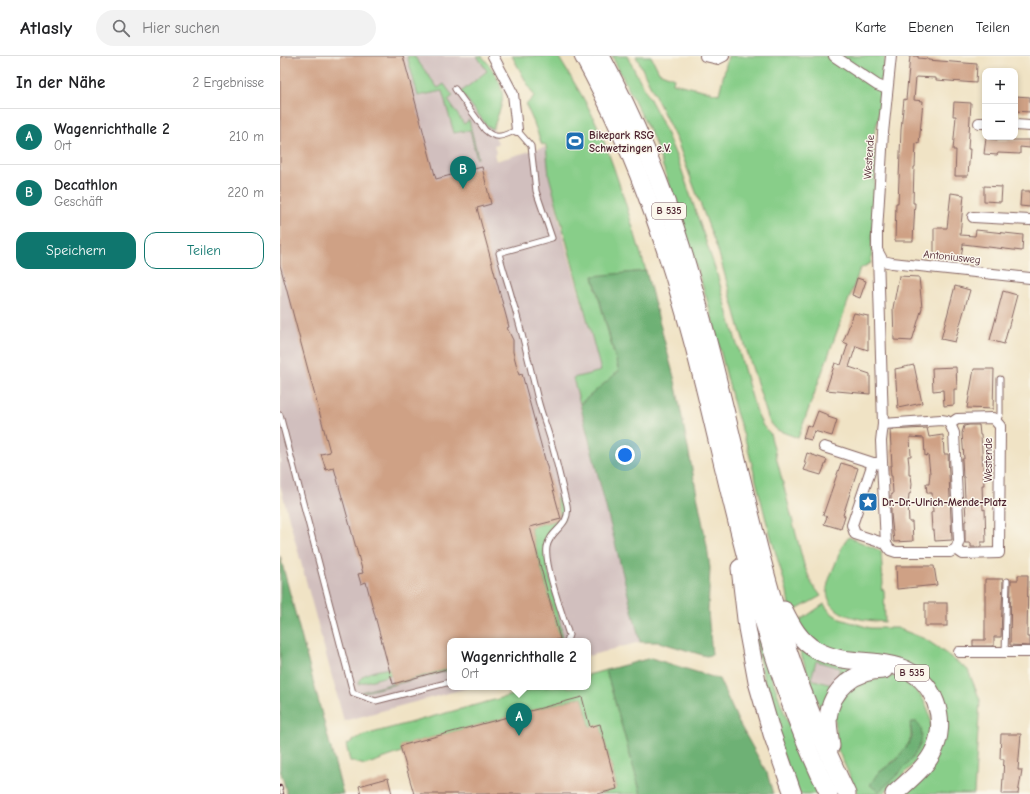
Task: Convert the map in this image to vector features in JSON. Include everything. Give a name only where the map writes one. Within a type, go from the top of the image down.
[{"type":"highway","name":"B 535","points":[[583,56],[613,114],[637,168],[664,242],[702,378],[740,538],[764,624],[787,695],[829,794]]},
{"type":"highway","name":"B 535","points":[[601,56],[645,148],[684,254],[709,345],[766,572],[790,654],[807,703],[847,794]]},
{"type":"highway","name":"B 535","points":[[740,538],[740,575],[751,656],[764,709],[793,794]]},
{"type":"highway","name":"B 535","points":[[766,572],[792,627],[811,647],[836,658],[899,667],[913,673],[930,691],[939,711],[940,724],[937,742],[932,754],[923,766],[894,794]]},
{"type":"highway","name":"B 535","points":[[832,762],[828,716],[833,700],[845,683],[854,677],[873,670],[896,672],[906,676],[924,692],[931,704],[933,728],[928,748],[922,757],[886,794]]},
{"type":"street","points":[[492,56],[513,94],[517,130]]},
{"type":"street","points":[[705,56],[718,59],[724,56]]},
{"type":"street","points":[[834,56],[877,85],[887,89]]},
{"type":"street","name":"Westende","points":[[883,424],[941,420],[947,421],[950,424],[957,419],[993,418],[997,422],[1000,426],[999,553],[962,554],[956,549],[950,552],[896,552],[890,550],[886,544],[877,463],[883,424],[878,252],[882,141],[891,56]]},
{"type":"street","points":[[1018,125],[1030,126]]},
{"type":"street","points":[[973,217],[1030,220]]},
{"type":"street","name":"Antoniusweg","points":[[878,252],[882,261],[892,263],[1030,278]]},
{"type":"street","points":[[950,424],[954,433],[959,541],[956,549]]},
{"type":"street","points":[[824,446],[877,463]]},
{"type":"street","name":"Westende","points":[[877,463],[852,525],[855,534],[886,544]]},
{"type":"street","points":[[959,652],[1030,652]]},
{"type":"lane","points":[[455,89],[485,130],[491,135],[501,137],[517,130],[528,141],[532,150],[536,191],[552,238],[499,253],[567,505],[567,516],[565,523],[551,537],[547,548],[552,578],[569,635],[568,638]]},
{"type":"lane","points":[[997,422],[1000,414],[1000,379]]},
{"type":"lane","points":[[280,415],[353,694],[376,701],[447,683]]},
{"type":"lane","points":[[1004,652],[1007,580]]},
{"type":"shaded area","points":[[280,56],[482,56],[499,81],[501,88],[502,101],[493,129],[498,144],[494,145],[496,161],[544,147],[547,150],[549,176],[562,232],[601,371],[573,379],[640,642],[591,655],[591,638],[447,638],[447,690],[460,690],[344,721],[280,485]]},
{"type":"shaded area","points":[[816,661],[840,668],[835,686],[810,678]]},
{"type":"green space","points":[[407,56],[414,56],[438,88],[444,84],[453,96],[448,100],[464,124],[469,120],[477,159],[470,130],[454,133],[442,91],[418,96]]},
{"type":"green space","points":[[477,56],[482,56],[490,66],[502,89],[502,102],[493,129],[488,127],[461,92],[487,71]]},
{"type":"green space","points":[[512,56],[558,56],[587,104],[597,124],[608,151],[646,271],[593,277],[619,372],[580,404],[573,378],[601,371],[549,176],[546,146],[545,144],[542,145],[526,105],[534,96]]},
{"type":"green space","points":[[612,56],[627,56],[661,120],[681,168],[717,274],[755,408],[763,426],[770,433],[804,565],[812,584],[821,596],[796,610],[792,609],[789,605],[787,591],[766,520],[748,449],[736,412],[708,303],[679,212],[653,138]]},
{"type":"green space","points":[[636,56],[651,56],[659,72],[674,78],[673,83],[719,94],[728,56],[885,56],[880,110],[871,141],[876,158],[871,263],[860,269],[798,438],[777,430],[769,421],[739,326],[719,254],[677,141]]},
{"type":"green space","points":[[646,271],[675,381],[707,546],[710,568],[708,612],[712,655],[706,656],[659,642],[640,642],[580,404],[619,371],[593,276]]},
{"type":"green space","points":[[561,496],[565,515],[563,521],[546,542],[545,555],[561,628],[562,638],[560,638],[530,527],[561,519],[556,498]]},
{"type":"green space","points":[[849,537],[881,551],[883,584],[881,589],[884,590],[885,622],[848,616],[833,606],[828,598],[827,588],[830,578],[842,548]]},
{"type":"green space","points":[[280,556],[343,794],[287,794],[280,769]]},
{"type":"green space","points":[[824,604],[830,612],[840,619],[870,628],[897,628],[925,639],[968,670],[980,700],[974,794],[901,794],[935,756],[931,683],[821,648],[795,624]]},
{"type":"green space","points":[[749,612],[752,612],[773,682],[790,727],[819,794],[797,794],[776,735]]},
{"type":"green space","points":[[796,640],[861,666],[823,717]],"holes":[[[816,661],[840,668],[835,686],[811,679]]]},
{"type":"green space","points":[[651,658],[719,679],[739,723],[767,773],[773,794],[641,794],[606,670]]},
{"type":"green space","points":[[389,668],[391,675],[358,684],[366,674]]},
{"type":"green space","points":[[447,669],[447,671],[361,692]]},
{"type":"green space","points":[[606,670],[641,794],[598,794],[617,788],[600,725],[590,727],[582,697],[401,746],[402,752],[365,765],[350,761],[346,745],[361,736],[531,690],[591,690],[591,674]]},
{"type":"green space","points":[[889,675],[912,687],[920,695],[930,717],[930,729],[927,741],[921,754],[908,770],[883,794],[858,794],[838,750],[834,710],[851,686]],"holes":[[[910,727],[921,743],[912,759],[879,792],[877,774],[895,760],[906,748],[910,741]]]},
{"type":"green space","points":[[917,722],[921,731],[921,741],[917,750],[903,769],[879,792],[870,785],[877,774],[895,761],[910,742],[912,736],[910,723]]},
{"type":"building","points":[[282,56],[403,56],[436,179],[482,167],[491,204],[477,208],[509,327],[507,328],[513,340],[513,352],[519,375],[522,374],[561,519],[530,527],[560,638],[447,638],[447,669],[393,684],[366,582],[361,584],[358,574],[363,573],[334,468],[326,470],[321,454],[330,452],[280,265],[280,59]]},
{"type":"building","points":[[910,56],[918,56],[918,58],[928,60],[977,64],[976,83],[916,77],[914,100],[923,101],[919,144],[916,143],[914,167],[913,203],[915,203],[913,241],[895,241],[901,130],[904,99],[906,100]]},
{"type":"building","points":[[1018,96],[1030,97],[1030,112],[1018,111]]},
{"type":"building","points":[[954,102],[971,103],[968,176],[955,176],[956,150],[953,150],[956,116],[953,116]]},
{"type":"building","points":[[986,140],[1030,140],[1030,148],[1020,147],[1020,154],[984,154]]},
{"type":"building","points":[[984,186],[1002,187],[1001,202],[984,201]]},
{"type":"building","points":[[1021,191],[1030,191],[1030,207],[1020,206]]},
{"type":"building","points":[[951,193],[964,195],[960,235],[975,236],[976,230],[1023,235],[1022,251],[963,244],[961,259],[934,257],[934,228],[947,228]]},
{"type":"building","points":[[899,276],[919,277],[922,308],[912,341],[894,340],[893,308]]},
{"type":"building","points":[[857,278],[866,281],[860,298],[852,295]]},
{"type":"building","points":[[955,286],[970,290],[955,342],[941,339]]},
{"type":"building","points":[[1003,291],[1017,295],[1004,344],[990,340]]},
{"type":"building","points":[[854,313],[868,316],[868,350],[856,346],[849,367],[870,374],[870,394],[826,390],[835,363],[841,365],[848,344],[843,342]]},
{"type":"building","points":[[914,365],[922,403],[898,408],[895,369]]},
{"type":"building","points":[[956,367],[957,389],[954,389],[954,405],[944,406],[943,390],[933,391],[932,368]]},
{"type":"building","points":[[974,369],[994,369],[993,409],[967,408]]},
{"type":"building","points":[[818,411],[837,420],[832,436],[814,431],[811,440],[803,438],[807,425],[812,427]]},
{"type":"building","points":[[979,425],[981,435],[984,485],[982,485],[983,510],[985,509],[986,542],[981,542],[981,547],[971,547],[971,543],[965,543],[966,521],[962,433],[964,426]]},
{"type":"building","points":[[927,428],[929,437],[943,435],[944,454],[948,454],[952,540],[935,541],[934,530],[932,530],[932,493],[927,493],[926,484],[929,484],[930,473],[928,455],[925,456],[924,438],[910,437],[911,456],[908,456],[909,475],[911,475],[912,484],[908,504],[909,522],[912,522],[913,541],[894,542],[891,514],[891,495],[893,494],[890,466],[892,466],[890,430]]},
{"type":"building","points":[[807,453],[827,460],[821,475],[804,470],[807,463],[804,463]]},
{"type":"building","points":[[841,463],[858,468],[843,515],[845,516],[841,529],[824,524],[827,517],[823,515]]},
{"type":"building","points":[[896,566],[934,566],[937,585],[897,589]]},
{"type":"building","points":[[1018,575],[1028,575],[1027,637],[1030,637],[1030,646],[1010,645],[1011,580],[1018,580]]},
{"type":"building","points":[[985,579],[1003,579],[1001,637],[994,637],[994,646],[973,646],[973,640],[985,640]]},
{"type":"building","points":[[925,603],[947,603],[947,626],[925,626]]},
{"type":"building","points":[[582,697],[590,727],[600,724],[617,789],[598,794],[414,794],[400,746]]},
{"type":"building","points":[[1001,734],[1021,734],[1018,770],[1022,770],[1018,794],[1002,794],[1004,759],[1000,759]]},
{"type":"building","points":[[388,778],[392,794],[361,794],[359,786]]},
{"type":"railway","points":[[280,787],[282,794]]},
{"type":"place","name":"Bikepark RSG Schwetzingen e.V.","points":[[575,141]]},
{"type":"place","name":"Decathlon","points":[[463,189]]},
{"type":"place","name":"Dr.-Dr.-Ulrich-Mende-Platz","points":[[868,502]]},
{"type":"place","name":"Wagenrichthalle 2","points":[[519,736]]}]
